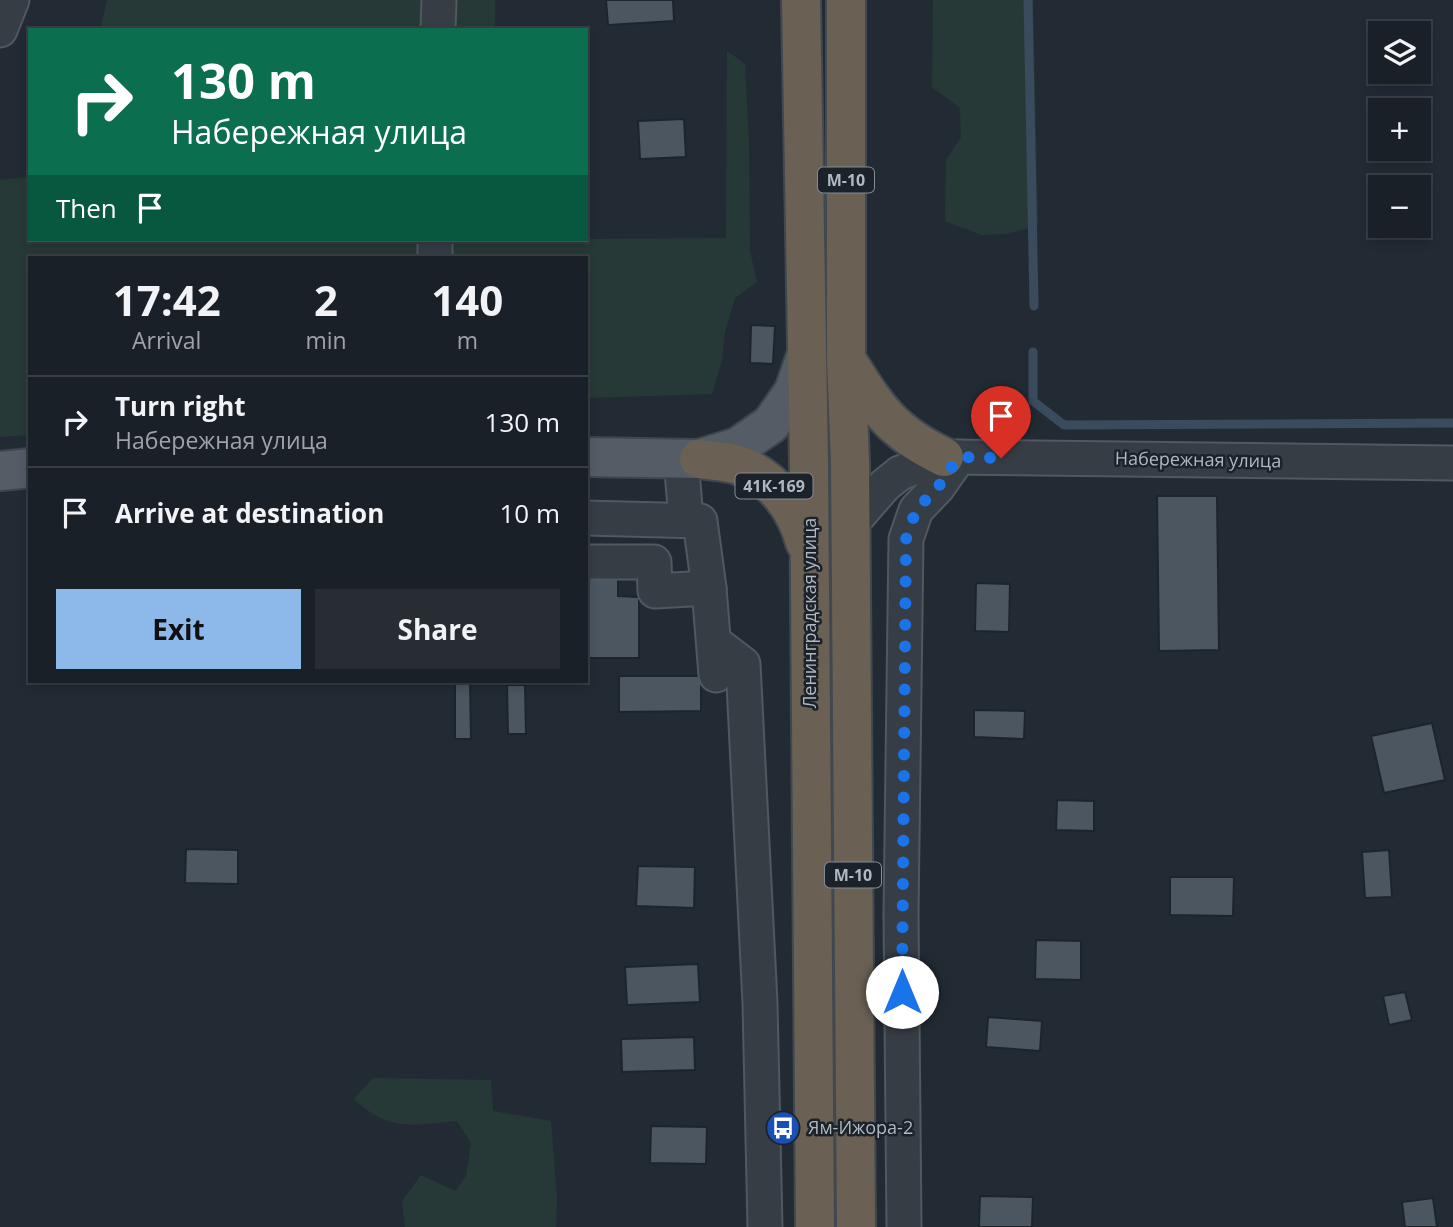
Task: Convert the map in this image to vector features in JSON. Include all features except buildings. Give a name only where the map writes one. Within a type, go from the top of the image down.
[{"type":"highway","name":"Ленинградская улица","points":[[801,0],[810,557],[815,1227]]},
{"type":"highway","name":"М-10","points":[[846,0],[846,359],[851,523],[856,1227]]},
{"type":"highway","points":[[846,359],[883,414],[899,431],[918,444],[951,457]]},
{"type":"highway","name":"41К-169","points":[[690,459],[740,465],[775,486],[799,519],[810,557]]},
{"type":"main road","name":"41К-169","points":[[588,457],[690,459],[738,447],[771,424],[794,391],[807,353]]},
{"type":"main road","points":[[0,471],[28,468]]},
{"type":"street","points":[[0,30],[12,0]]},
{"type":"street","points":[[438,28],[439,0]]},
{"type":"street","points":[[851,523],[878,491],[901,473],[951,457]]},
{"type":"street","points":[[904,1227],[901,914],[906,539],[916,510],[938,487],[951,457]]},
{"type":"street","name":"Набережная улица","points":[[951,457],[1453,463]]},
{"type":"street","points":[[686,519],[690,459]]},
{"type":"street","points":[[588,518],[700,521],[716,675]]},
{"type":"street","points":[[588,562],[654,562],[655,591],[709,588]]},
{"type":"street","points":[[714,642],[743,664],[760,1003],[765,1227]]},
{"type":"shaded area","points":[[107,0],[424,0],[423,28],[100,28]]},
{"type":"shaded area","points":[[454,0],[495,0],[495,28],[452,28]]},
{"type":"shaded area","points":[[933,0],[1033,0],[1038,226],[1005,234],[981,235],[945,221],[946,160],[961,137],[960,108],[932,87]]},
{"type":"shaded area","points":[[727,51],[745,64],[750,251],[757,282],[735,298],[712,394],[588,398],[588,256],[448,256],[447,242],[588,242],[588,239],[726,238]]},
{"type":"shaded area","points":[[28,177],[28,242],[426,242],[427,256],[28,256],[28,435],[0,437],[0,180]]},
{"type":"shaded area","points":[[373,1078],[491,1080],[493,1111],[551,1121],[557,1199],[556,1227],[405,1227],[402,1201],[421,1175],[455,1191],[466,1176],[471,1143],[457,1121],[402,1124],[390,1122],[367,1110],[354,1099]]},
{"type":"waterway","points":[[1028,0],[1034,306]]},
{"type":"waterway","points":[[1033,352],[1033,401],[1064,425],[1453,423]]},
{"type":"place","name":"Ям-Ижора-2","points":[[783,1128]]},
{"type":"route","points":[[902,992],[906,539],[916,510],[938,487],[959,457],[1001,458]]}]
